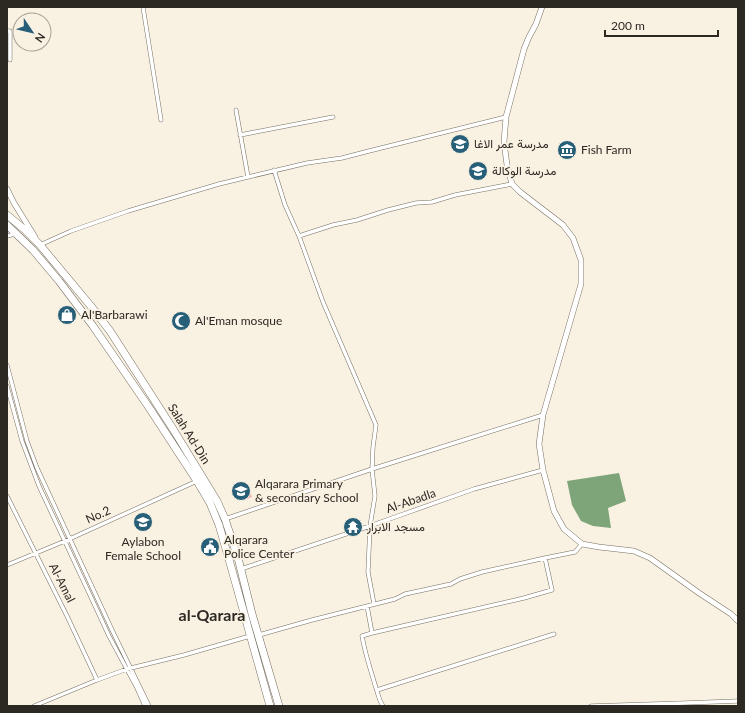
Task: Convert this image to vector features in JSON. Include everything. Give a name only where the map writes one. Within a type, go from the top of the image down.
[{"type":"highway","name":"Salah Ad-Din","points":[[7,215],[40,245],[90,305],[112,335],[183,444],[217,501],[225,519],[245,583],[270,706]]},
{"type":"highway","name":"Salah Ad-Din","points":[[7,225],[33,250],[59,281],[104,341],[148,406],[210,503],[219,525],[241,603],[255,636],[279,706]]},
{"type":"highway","points":[[104,341],[106,335],[112,335]]},
{"type":"highway","points":[[237,586],[240,582],[245,583]]},
{"type":"highway","points":[[241,603],[246,604],[249,601]]},
{"type":"street","points":[[143,7],[161,120]]},
{"type":"street","points":[[542,7],[536,24],[524,48],[506,118],[504,148],[512,184],[520,192],[563,225],[572,238],[581,260],[582,284],[543,415],[539,444],[543,470],[554,511],[564,528],[582,544],[634,551],[650,558],[731,614],[738,621]]},
{"type":"street","points":[[7,31],[10,31],[10,60]]},
{"type":"street","points":[[236,110],[248,177]]},
{"type":"street","points":[[240,135],[333,117]]},
{"type":"street","points":[[7,189],[40,245],[71,231],[128,211],[248,177],[307,163],[349,156],[506,118]]},
{"type":"street","points":[[274,170],[285,205],[299,236],[323,302],[376,424],[372,469],[375,496],[370,526],[368,572],[374,604]]},
{"type":"street","points":[[299,236],[388,210],[512,184]]},
{"type":"street","points":[[7,236],[16,233]]},
{"type":"street","points":[[7,365],[31,454],[145,706]]},
{"type":"street","points":[[7,386],[17,426],[27,457],[39,486],[100,616],[149,706]]},
{"type":"street","points":[[225,519],[253,508],[372,469],[543,415]]},
{"type":"street","name":"Al-Abadla","points":[[241,569],[464,493],[543,470]]},
{"type":"street","name":"No.2","points":[[7,565],[70,539],[197,481]]},
{"type":"street","name":"Al-Amal","points":[[7,496],[97,680]]},
{"type":"street","points":[[34,706],[97,680],[129,669],[395,599],[405,594],[451,584],[482,572],[575,552],[582,544]]},
{"type":"street","points":[[383,706],[378,699],[377,690],[362,636],[529,597],[552,590],[545,558]]},
{"type":"street","points":[[367,606],[372,633]]},
{"type":"street","points":[[377,690],[554,634]]},
{"type":"street","points":[[591,706],[738,700]]},
{"type":"shaded area","points":[[619,473],[626,501],[608,508],[611,528],[593,526],[581,521],[572,505],[567,481]]},
{"type":"shaded area","points":[[246,482],[252,497],[242,501],[237,485]]},
{"type":"place","name":"مدرسة عمر الاغا","points":[[460,144]]},
{"type":"place","name":"Fish Farm","points":[[567,150]]},
{"type":"place","name":"مدرسة الوكالة","points":[[478,171]]},
{"type":"place","name":"Al'Barbarawi","points":[[67,315]]},
{"type":"place","name":"Al'Eman mosque","points":[[181,321]]},
{"type":"place","name":"Alqarara Primary & secondary School","points":[[241,491]]},
{"type":"place","name":"Aylabon Female School","points":[[143,522]]},
{"type":"place","name":"مسجد الابرار","points":[[353,527]]},
{"type":"place","name":"Alqarara Police Center","points":[[210,547]]},
{"type":"district","name":"al-Qarara","points":[[212,615]]}]
